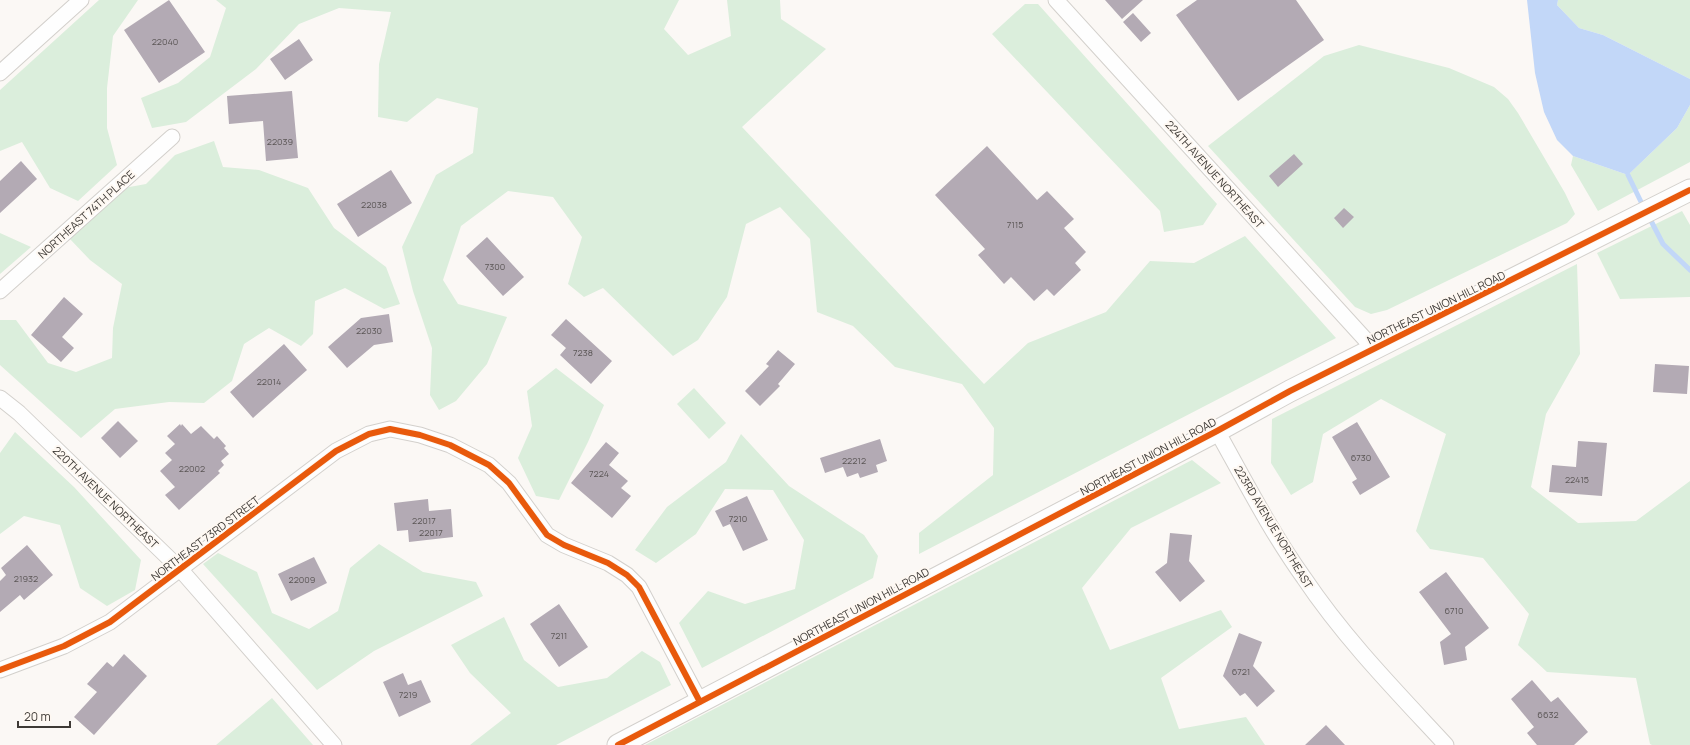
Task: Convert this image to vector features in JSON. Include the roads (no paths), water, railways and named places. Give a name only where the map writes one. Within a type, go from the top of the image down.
[{"type":"street","points":[[0,73],[81,0]]},
{"type":"street","name":"224TH AVENUE NORTHEAST","points":[[1056,0],[1374,348]]},
{"type":"street","name":"NORTHEAST 74TH PLACE","points":[[0,291],[172,137]]},
{"type":"street","name":"NORTHEAST UNION HILL ROAD","points":[[618,745],[1217,431],[1290,391],[1374,348],[1688,196]]},
{"type":"street","name":"220TH AVENUE NORTHEAST","points":[[0,398],[18,413],[180,569],[334,745]]},
{"type":"street","name":"NORTHEAST 73RD STREET","points":[[0,670],[64,646],[110,622],[336,451],[369,434],[390,429],[420,435],[450,445],[489,465],[509,483],[547,535],[564,545],[608,563],[626,575],[639,587],[700,702]]},
{"type":"street","name":"223RD AVENUE NORTHEAST","points":[[1217,431],[1266,518],[1303,578],[1354,645],[1446,745]]},
{"type":"water","points":[[1527,0],[1558,0],[1557,5],[1579,28],[1603,35],[1690,79],[1690,105],[1677,128],[1628,175],[1573,156],[1557,140],[1544,112],[1535,73]]},
{"type":"waterway","points":[[1628,175],[1644,208]]},
{"type":"waterway","points":[[1648,215],[1663,244],[1690,270]]}]
